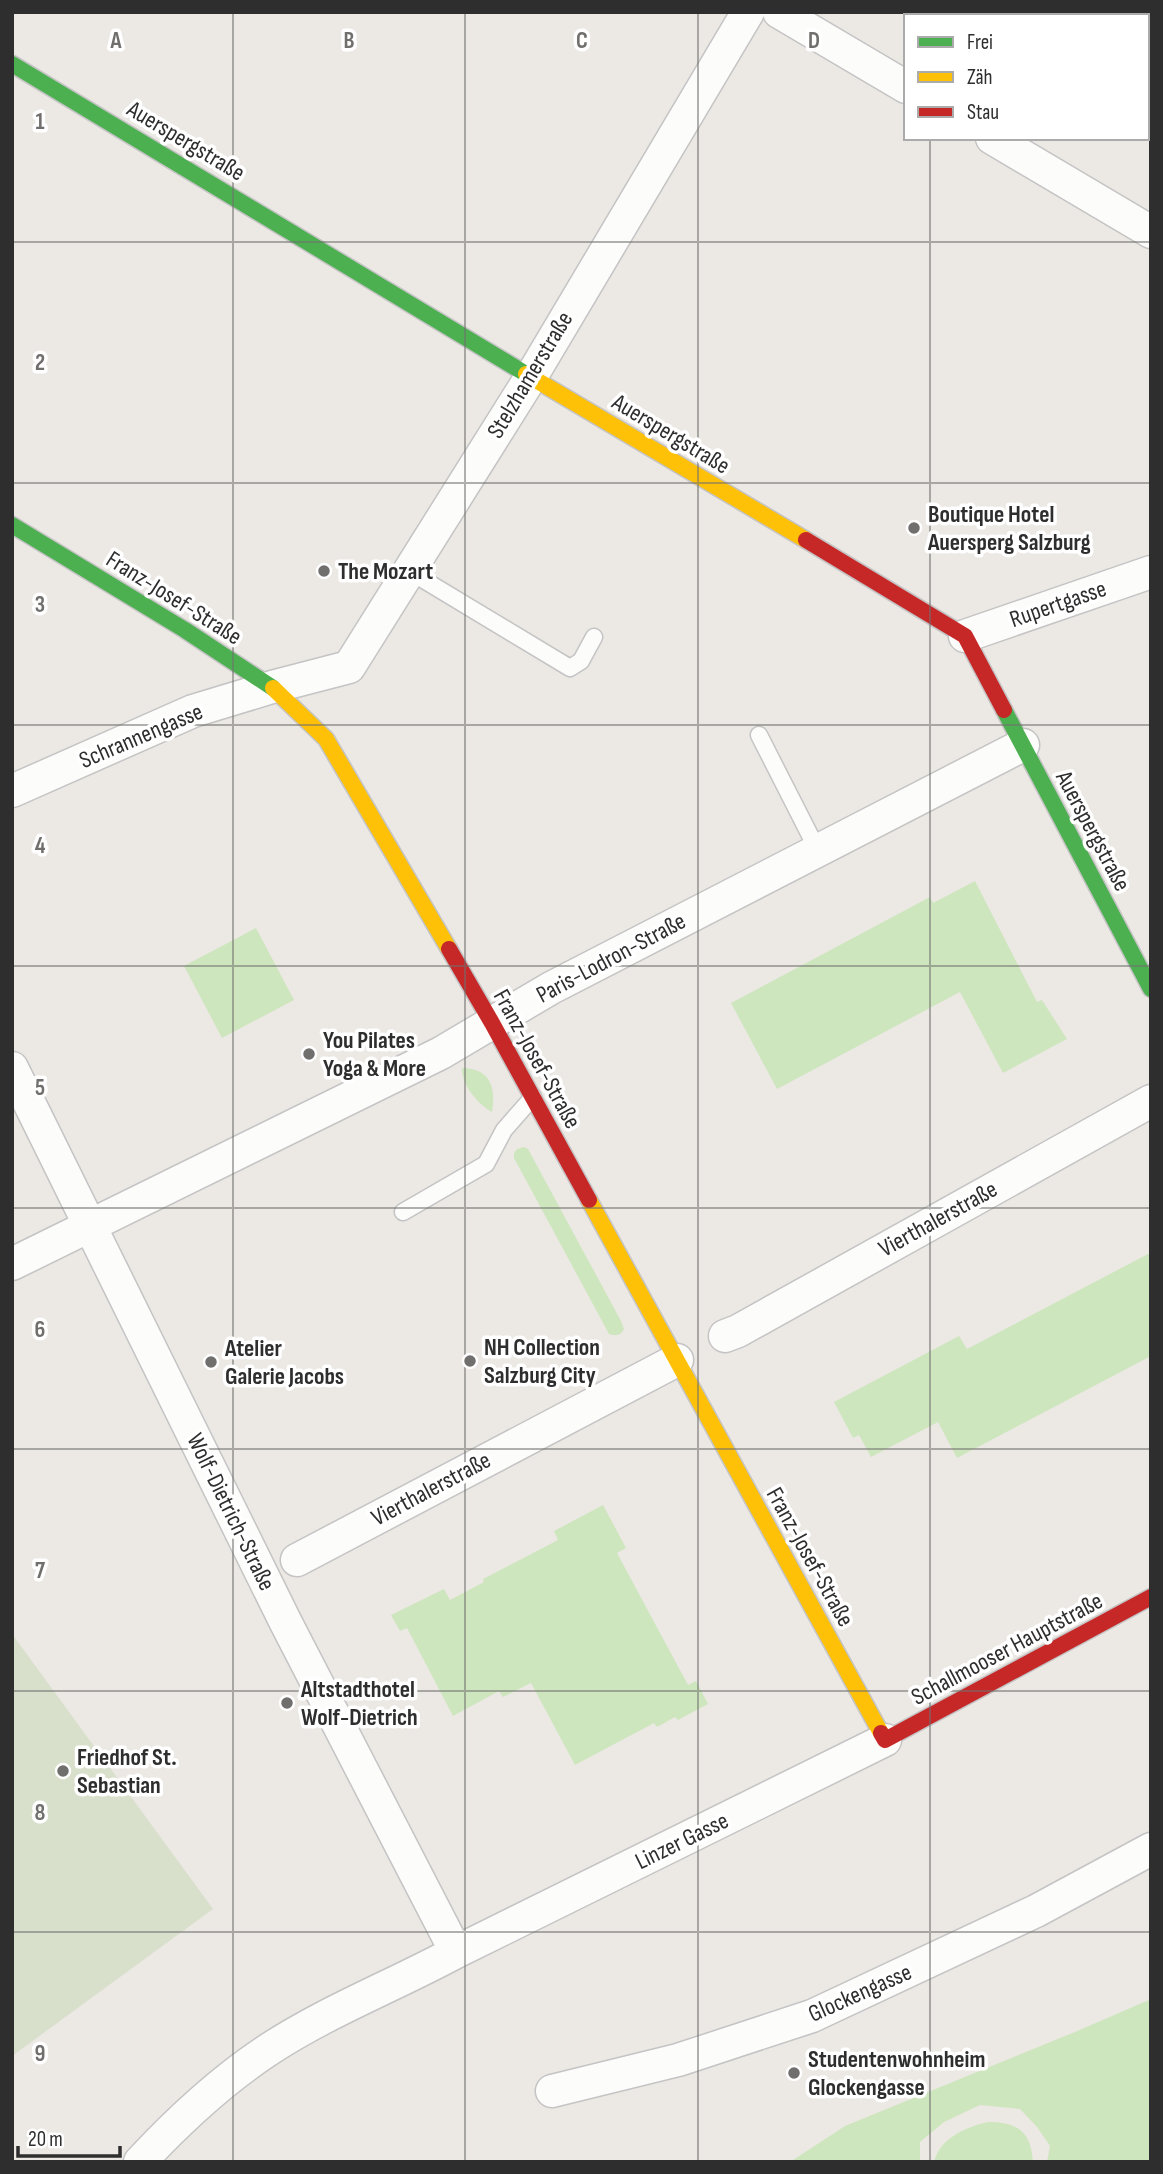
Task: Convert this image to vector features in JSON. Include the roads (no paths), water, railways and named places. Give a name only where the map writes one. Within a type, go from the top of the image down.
[{"type":"street","name":"Stelzhamerstraße","points":[[272,687],[349,667],[531,377],[748,12]]},
{"type":"street","points":[[779,12],[904,86]]},
{"type":"street","name":"Auerspergstraße","points":[[12,64],[965,636],[1151,989]]},
{"type":"street","points":[[995,140],[1151,232]]},
{"type":"street","name":"Franz-Josef-Straße","points":[[12,525],[185,630],[272,687],[326,738],[492,1023],[885,1740]]},
{"type":"street","name":"Rupertgasse","points":[[965,636],[1151,572]]},
{"type":"street","name":"Schrannengasse","points":[[12,791],[193,711],[272,687]]},
{"type":"street","name":"Paris-Lodron-Straße","points":[[12,1264],[441,1053],[551,988],[1023,745]]},
{"type":"street","name":"Wolf-Dietrich-Straße","points":[[12,1068],[286,1623],[475,1951]]},
{"type":"street","name":"Vierthalerstraße","points":[[725,1335],[738,1331],[1151,1101]]},
{"type":"street","name":"Vierthalerstraße","points":[[297,1560],[677,1360]]},
{"type":"street","name":"Schallmooser Hauptstraße","points":[[885,1740],[1151,1597]]},
{"type":"street","name":"Linzer Gasse","points":[[140,2162],[173,2126],[214,2091],[265,2052],[330,2014],[413,1975],[475,1951],[885,1740]]},
{"type":"street","name":"Glockengasse","points":[[552,2091],[678,2060],[812,2016],[1036,1911],[1151,1849]]},
{"type":"lane","points":[[409,571],[570,668],[581,661],[594,637]]},
{"type":"lane","points":[[759,735],[818,852]]},
{"type":"lane","points":[[402,1212],[486,1164],[504,1130],[533,1097]]},
{"type":"place","name":"Boutique Hotel Auersperg Salzburg","points":[[914,528]]},
{"type":"place","name":"The Mozart","points":[[324,571]]},
{"type":"place","name":"You Pilates Yoga & More","points":[[309,1054]]},
{"type":"place","name":"NH Collection Salzburg City","points":[[470,1361]]},
{"type":"place","name":"Atelier Galerie Jacobs","points":[[211,1362]]},
{"type":"place","name":"Altstadthotel Wolf-Dietrich","points":[[287,1703]]},
{"type":"place","name":"Friedhof St. Sebastian","points":[[63,1771]]},
{"type":"place","name":"Studentenwohnheim Glockengasse","points":[[794,2073]]}]
